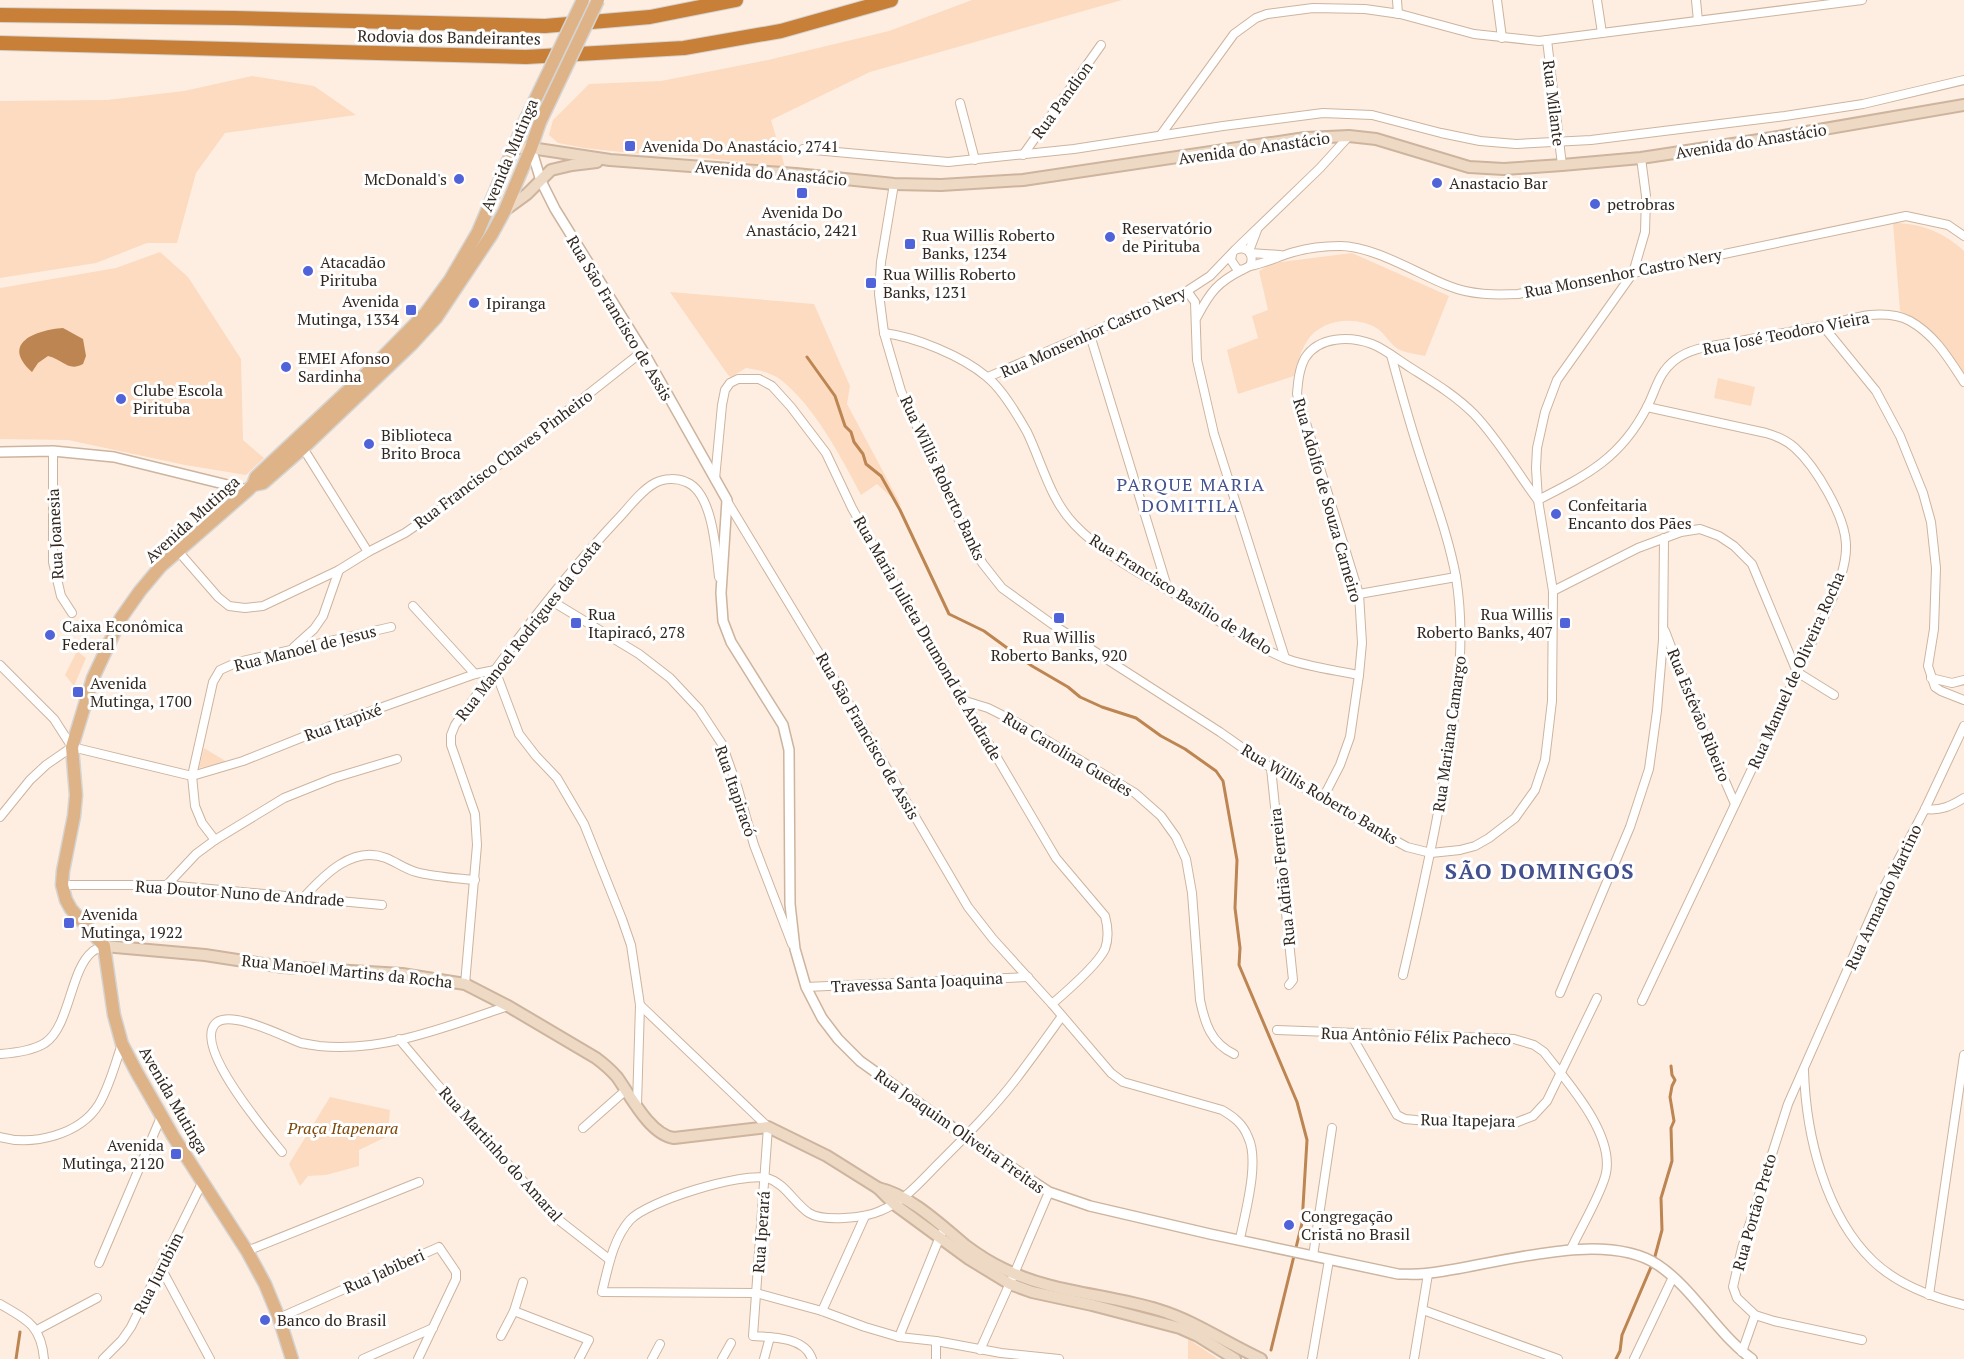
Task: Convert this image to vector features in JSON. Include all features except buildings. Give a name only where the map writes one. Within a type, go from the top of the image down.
[{"type":"highway","name":"Rodovia dos Bandeirantes","points":[[0,15],[545,26],[650,17],[736,0]]},
{"type":"highway","name":"Rodovia dos Bandeirantes","points":[[0,43],[526,57],[684,48],[781,31],[891,0]]},
{"type":"main road","name":"Avenida Mutinga","points":[[251,488],[256,477],[346,393],[425,314],[450,280],[486,215],[526,119],[583,0]]},
{"type":"main road","name":"Avenida Mutinga","points":[[62,885],[76,795],[72,747],[93,678],[121,618],[161,566],[251,488],[262,483],[303,448],[412,344],[436,318],[492,234],[505,210],[540,122],[598,0]]},
{"type":"main road","name":"Avenida do Anastácio","points":[[514,148],[531,148],[610,160],[894,184],[941,185],[1023,180],[1305,138],[1349,136],[1376,139],[1469,167],[1504,169],[1641,158],[1964,105]]},
{"type":"main road","name":"Avenida do Anastácio","points":[[505,210],[542,181],[551,170],[610,160]]},
{"type":"main road","points":[[503,174],[499,199],[500,205],[505,210]]},
{"type":"main road","points":[[62,885],[71,909],[104,946]]},
{"type":"main road","name":"Avenida Mutinga","points":[[104,946],[114,1014],[122,1044],[161,1117],[247,1251],[265,1284],[292,1359]]},
{"type":"main road","name":"Rua Manoel Martins da Rocha","points":[[104,946],[172,952],[283,967],[402,974],[465,984],[508,1006],[608,1066],[653,1127],[668,1137],[768,1127]]},
{"type":"main road","points":[[768,1127],[827,1156],[899,1201],[942,1232],[969,1259],[1012,1279],[1032,1292],[1180,1328],[1236,1359]]},
{"type":"main road","points":[[1012,1279],[1129,1302],[1168,1313],[1189,1320],[1261,1359]]},
{"type":"street","points":[[1397,0],[1398,14]]},
{"type":"street","points":[[1497,0],[1502,38]]},
{"type":"street","points":[[1597,0],[1602,33]]},
{"type":"street","points":[[1696,0],[1698,21]]},
{"type":"street","points":[[1160,135],[1234,34],[1256,18],[1283,11],[1365,9],[1398,14],[1474,34],[1539,41],[1698,21],[1797,4],[1862,0]]},
{"type":"street","name":"Rua Milante","points":[[1546,40],[1562,165]]},
{"type":"street","name":"Rua Pandion","points":[[1023,155],[1101,45]]},
{"type":"street","name":"Avenida do Anastácio","points":[[802,148],[948,162],[1023,155],[1245,123],[1333,114],[1372,115],[1480,141],[1516,144],[1559,142],[1785,116],[1863,104],[1964,80]]},
{"type":"street","points":[[960,103],[975,160]]},
{"type":"street","name":"Rua Monsenhor Castro Nery","points":[[988,377],[1090,335],[1198,285],[1234,253],[1349,136]]},
{"type":"street","name":"Rua São Francisco de Assis","points":[[531,148],[542,181],[555,208],[643,351],[727,500],[968,907],[993,939],[1111,1073],[1123,1082],[1222,1110],[1242,1125],[1252,1150],[1251,1183],[1240,1239]]},
{"type":"street","name":"Rua Willis Roberto Banks","points":[[894,184],[881,262],[879,294],[884,333],[901,391],[969,542],[1002,588],[1052,624],[1220,732],[1271,768],[1388,837],[1407,846],[1431,853],[1475,846],[1515,818],[1535,790],[1545,760],[1552,701],[1553,591],[1538,500],[1537,448],[1545,412],[1557,381],[1633,273],[1646,231],[1646,196],[1641,158]]},
{"type":"street","name":"Rua Monsenhor Castro Nery","points":[[1198,285],[1216,286],[1246,268],[1296,251],[1342,246],[1368,252],[1450,287],[1480,294],[1499,295],[1518,294],[1633,273],[1906,216],[1947,225],[1964,236]]},
{"type":"street","points":[[1250,252],[1240,248],[1231,260],[1233,265],[1237,269],[1246,268],[1252,257],[1250,252],[1257,229]]},
{"type":"street","name":"Rua Monsenhor Castro Nery","points":[[1250,252],[1284,255]]},
{"type":"street","points":[[1197,318],[1208,295],[1216,286]]},
{"type":"street","points":[[1187,291],[1195,302],[1197,360],[1214,434],[1285,658]]},
{"type":"street","name":"Rua José Teodoro Vieira","points":[[1538,500],[1573,483],[1605,461],[1627,439],[1647,407],[1661,373],[1684,354],[1712,346],[1823,326],[1854,317],[1871,315],[1895,317],[1909,321],[1930,335],[1964,382]]},
{"type":"street","points":[[1823,326],[1876,391],[1900,436],[1923,494],[1931,522],[1936,568],[1934,629],[1928,666],[1935,687],[1964,700]]},
{"type":"street","name":"Rua Francisco Basílio de Melo","points":[[884,333],[902,335],[922,342],[957,358],[988,377],[1011,406],[1027,432],[1058,504],[1073,523],[1095,544],[1245,637],[1285,658],[1359,675]]},
{"type":"street","points":[[1090,335],[1168,590]]},
{"type":"street","name":"Rua Adolfo de Souza Carneiro","points":[[1323,798],[1340,765],[1350,737],[1362,643],[1359,594],[1297,394],[1298,377],[1305,358],[1322,343],[1340,339],[1362,341],[1374,345],[1446,390],[1474,414],[1538,500]]},
{"type":"street","name":"Rua Francisco Chaves Pinheiro","points":[[178,551],[218,597],[229,606],[244,608],[263,606],[339,570],[405,533],[462,494],[643,351]]},
{"type":"street","name":"Rua Mariana Camargo","points":[[1391,356],[1448,544],[1456,577],[1461,615],[1455,711],[1431,853],[1403,975]]},
{"type":"street","name":"Rua Maria Julieta Drumond de Andrade","points":[[715,479],[725,390],[730,383],[738,379],[759,380],[772,386],[826,453],[852,508],[874,547],[1056,858],[1105,916],[1108,928],[1104,951],[1083,975],[1052,1004]]},
{"type":"street","name":"Rua Manuel de Oliveira Rocha","points":[[1642,1002],[1831,601],[1846,555],[1845,536],[1824,486],[1793,446],[1780,437],[1647,407]]},
{"type":"street","points":[[303,448],[368,552]]},
{"type":"street","points":[[0,452],[53,451],[114,457],[232,486],[251,488]]},
{"type":"street","name":"Rua Joanesia","points":[[53,451],[53,562],[61,596],[72,613]]},
{"type":"street","name":"Rua Manoel Rodrigues da Costa","points":[[465,984],[477,845],[475,814],[451,745],[451,735],[455,725],[495,670],[602,537],[655,483],[664,479],[688,482],[699,492],[713,522],[721,593]]},
{"type":"street","name":"Rua Joaquim Oliveira Freitas","points":[[727,500],[721,593],[723,621],[731,642],[783,725],[789,750],[790,904],[795,949],[806,987],[822,1018],[838,1039],[860,1061],[966,1137],[1049,1192],[1090,1206],[1398,1274],[1428,1274],[1571,1249],[1616,1249],[1642,1257],[1670,1274],[1740,1355],[1752,1359]]},
{"type":"street","points":[[1553,591],[1617,558],[1681,532],[1700,529],[1719,536],[1734,546],[1752,564],[1797,672],[1834,695]]},
{"type":"street","points":[[1560,993],[1630,827],[1649,769],[1658,711],[1664,538]]},
{"type":"street","points":[[292,649],[314,630],[323,616],[339,570]]},
{"type":"street","points":[[1359,594],[1456,577]]},
{"type":"street","name":"Rua Itapiracó","points":[[550,600],[639,654],[669,678],[699,709],[722,744],[754,845],[795,949]]},
{"type":"street","points":[[412,606],[475,674]]},
{"type":"street","name":"Rua Estêvão Ribeiro","points":[[1662,625],[1702,728],[1735,804]]},
{"type":"street","name":"Rua Manoel de Jesus","points":[[215,840],[202,824],[195,806],[192,776],[208,696],[220,670],[238,662],[391,627]]},
{"type":"street","points":[[0,665],[54,719],[72,747],[192,776]]},
{"type":"street","points":[[495,670],[519,734],[557,778],[584,824],[631,945],[640,1005],[637,1105]]},
{"type":"street","name":"Rua Itapixé","points":[[192,776],[243,761],[338,723],[475,674],[495,670]]},
{"type":"street","points":[[1931,678],[1952,683],[1964,680]]},
{"type":"street","name":"Rua Carolina Guedes","points":[[962,700],[988,708],[1016,722],[1135,793],[1161,816],[1176,837],[1186,859],[1192,892],[1203,1016],[1215,1041],[1234,1054]]},
{"type":"street","name":"Rua Armando Martino","points":[[1804,1069],[1884,887],[1925,809],[1964,726]]},
{"type":"street","points":[[0,817],[30,780],[46,765],[72,747]]},
{"type":"street","points":[[167,885],[196,854],[284,798],[353,771],[397,759]]},
{"type":"street","name":"Rua Adrião Ferreira","points":[[1271,768],[1293,980],[1289,985]]},
{"type":"street","points":[[1925,809],[1937,811],[1964,798]]},
{"type":"street","points":[[304,897],[334,868],[356,857],[368,855],[385,858],[418,873],[475,880]]},
{"type":"street","name":"Rua Doutor Nuno de Andrade","points":[[62,885],[167,885],[382,905]]},
{"type":"street","points":[[0,1054],[30,1049],[53,1036],[62,1019],[83,963],[92,952],[104,946]]},
{"type":"street","name":"Travessa Santa Joaquina","points":[[806,987],[1028,977]]},
{"type":"street","name":"Rua Itapejara","points":[[1350,1033],[1397,1115],[1405,1119],[1515,1124],[1533,1116],[1547,1101],[1597,998]]},
{"type":"street","points":[[640,1005],[768,1127]]},
{"type":"street","points":[[282,1152],[236,1093],[218,1060],[211,1036],[212,1028],[217,1022],[227,1019],[253,1024],[303,1043],[342,1047],[399,1039],[508,1006]]},
{"type":"street","points":[[1059,1359],[980,1350],[936,1341],[899,1337],[865,1328],[822,1311],[756,1293],[602,1292],[610,1260],[624,1229],[639,1211],[696,1189],[728,1182],[765,1178],[781,1186],[807,1212],[830,1217],[865,1216],[879,1212],[899,1201],[919,1185],[966,1137],[1016,1079],[1062,1016]]},
{"type":"street","name":"Rua Antônio Félix Pacheco","points":[[1277,1030],[1514,1039],[1534,1045],[1544,1052],[1596,1123],[1605,1147],[1606,1174],[1571,1249]]},
{"type":"street","name":"Rua Martinho do Amaral","points":[[399,1039],[555,1217],[610,1260]]},
{"type":"street","points":[[0,1137],[30,1141],[52,1136],[86,1119],[98,1106],[106,1090],[122,1044]]},
{"type":"street","points":[[1929,1295],[1964,1055]]},
{"type":"street","points":[[1804,1069],[1805,1101],[1813,1148],[1842,1219],[1857,1243],[1874,1262],[1909,1286],[1929,1295],[1964,1305]]},
{"type":"street","name":"Rua Portão Preto","points":[[1755,1315],[1737,1298],[1733,1287],[1745,1239],[1788,1104],[1804,1069]]},
{"type":"street","points":[[583,1128],[626,1090]]},
{"type":"street","points":[[1788,1104],[1794,1100],[1805,1101]]},
{"type":"street","points":[[99,1263],[161,1117]]},
{"type":"street","name":"Rua Iperará","points":[[768,1127],[753,1336],[770,1337]]},
{"type":"street","points":[[1313,1256],[1332,1128]]},
{"type":"street","name":"Rua Jurubim","points":[[103,1359],[131,1327],[203,1181]]},
{"type":"street","points":[[247,1251],[419,1182]]},
{"type":"street","points":[[980,1350],[1049,1192]]},
{"type":"street","points":[[822,1311],[865,1216]]},
{"type":"street","points":[[899,1337],[942,1232]]},
{"type":"street","name":"Rua Jabiberi","points":[[279,1318],[436,1247],[440,1248],[457,1276],[418,1359]]},
{"type":"street","points":[[1312,1359],[1329,1260]]},
{"type":"street","points":[[160,1268],[210,1359]]},
{"type":"street","points":[[1414,1359],[1428,1274]]},
{"type":"street","points":[[1634,1359],[1670,1274]]},
{"type":"street","points":[[501,1336],[514,1311],[522,1282]]},
{"type":"street","points":[[37,1330],[97,1298]]},
{"type":"street","points":[[0,1304],[37,1330],[44,1359]]},
{"type":"street","points":[[1423,1310],[1558,1359]]},
{"type":"street","points":[[514,1311],[589,1340],[579,1359]]},
{"type":"street","points":[[1740,1355],[1755,1315],[1862,1340]]},
{"type":"street","points":[[363,1359],[433,1328]]},
{"type":"street","points":[[764,1359],[770,1337],[802,1345],[808,1349],[812,1359]]},
{"type":"street","points":[[936,1341],[936,1359]]},
{"type":"street","points":[[722,1359],[731,1343]]},
{"type":"street","points":[[652,1359],[660,1344]]},
{"type":"green space","points":[[972,0],[1122,0],[870,72],[771,120],[785,167],[688,156],[584,148],[558,143],[549,135],[553,120],[589,84],[661,81],[768,60],[889,31]]},
{"type":"green space","points":[[252,76],[314,86],[356,115],[225,133],[196,173],[177,243],[147,243],[96,263],[0,278],[0,101],[107,100],[184,91]]},
{"type":"green space","points":[[1893,223],[1931,230],[1964,251],[1964,375],[1929,331],[1900,311]]},
{"type":"green space","name":"Clube Escola Pirituba","points":[[160,252],[188,277],[241,359],[243,440],[264,458],[246,475],[185,465],[68,440],[0,439],[0,288],[116,268]]},
{"type":"green space","points":[[1352,253],[1449,296],[1425,356],[1398,349],[1381,331],[1369,325],[1350,321],[1339,322],[1321,328],[1307,341],[1302,349],[1294,376],[1238,394],[1227,350],[1258,338],[1252,316],[1268,310],[1259,271],[1273,263]]},
{"type":"green space","points":[[670,292],[814,304],[850,386],[847,404],[902,507],[877,484],[861,495],[816,418],[781,380],[769,373],[746,368],[731,377],[728,375]]},
{"type":"green space","points":[[1718,378],[1755,387],[1751,406],[1714,398]]},
{"type":"green space","points":[[77,651],[86,658],[74,686],[65,675]]},
{"type":"green space","points":[[204,748],[227,762],[199,768]]},
{"type":"green space","name":"Praça Itapenara","points":[[330,1097],[390,1110],[388,1136],[359,1150],[359,1166],[326,1175],[308,1176],[300,1186],[289,1164]]},
{"type":"green space","points":[[1188,1339],[1218,1359],[1188,1359]]},
{"type":"shaded area","points":[[63,328],[83,339],[86,356],[83,364],[73,367],[48,356],[38,363],[32,372],[23,362],[20,353],[25,340],[42,332]]},
{"type":"waterway","points":[[807,357],[835,396],[845,426],[851,432],[866,464],[881,476],[900,510],[949,614],[984,631],[1080,697],[1136,718],[1216,771],[1223,781],[1237,860],[1235,908],[1240,948],[1239,965],[1297,1102],[1307,1140],[1302,1223],[1271,1350]]},
{"type":"waterway","points":[[1616,1359],[1620,1351],[1622,1335],[1654,1260],[1662,1230],[1661,1198],[1672,1161],[1671,1128],[1674,1121],[1670,1097],[1675,1080],[1671,1066]]},
{"type":"waterway","points":[[16,1359],[20,1332]]},
{"type":"place","name":"Avenida Do Anastácio, 2741","points":[[630,146]]},
{"type":"place","name":"McDonald's","points":[[459,179]]},
{"type":"place","name":"Anastacio Bar","points":[[1437,183]]},
{"type":"place","name":"Avenida Do Anastácio, 2421","points":[[802,193]]},
{"type":"place","name":"petrobras","points":[[1595,204]]},
{"type":"place","name":"Reservatório de Pirituba","points":[[1110,237]]},
{"type":"place","name":"Rua Willis Roberto Banks, 1234","points":[[910,244]]},
{"type":"place","name":"Atacadão Pirituba","points":[[308,271]]},
{"type":"place","name":"Rua Willis Roberto Banks, 1231","points":[[871,283]]},
{"type":"place","name":"Ipiranga","points":[[474,303]]},
{"type":"place","name":"Avenida Mutinga, 1334","points":[[411,310]]},
{"type":"place","name":"EMEI Afonso Sardinha","points":[[286,367]]},
{"type":"place","name":"Clube Escola Pirituba","points":[[121,399]]},
{"type":"place","name":"Biblioteca Brito Broca","points":[[369,444]]},
{"type":"place","name":"Confeitaria Encanto dos Pães","points":[[1556,514]]},
{"type":"place","name":"Rua Willis Roberto Banks, 920","points":[[1059,618]]},
{"type":"place","name":"Rua Itapiracó, 278","points":[[576,623]]},
{"type":"place","name":"Rua Willis Roberto Banks, 407","points":[[1565,623]]},
{"type":"place","name":"Caixa Econômica Federal","points":[[50,635]]},
{"type":"place","name":"Avenida Mutinga, 1700","points":[[78,692]]},
{"type":"place","name":"Avenida Mutinga, 1922","points":[[69,923]]},
{"type":"place","name":"Avenida Mutinga, 2120","points":[[176,1154]]},
{"type":"place","name":"Congregação Cristã no Brasil","points":[[1289,1225]]},
{"type":"place","name":"Banco do Brasil","points":[[265,1320]]},
{"type":"district","name":"PARQUE MARIA DOMITILA","points":[[1191,494]]},
{"type":"district","name":"SÃO DOMINGOS","points":[[1540,870]]}]
